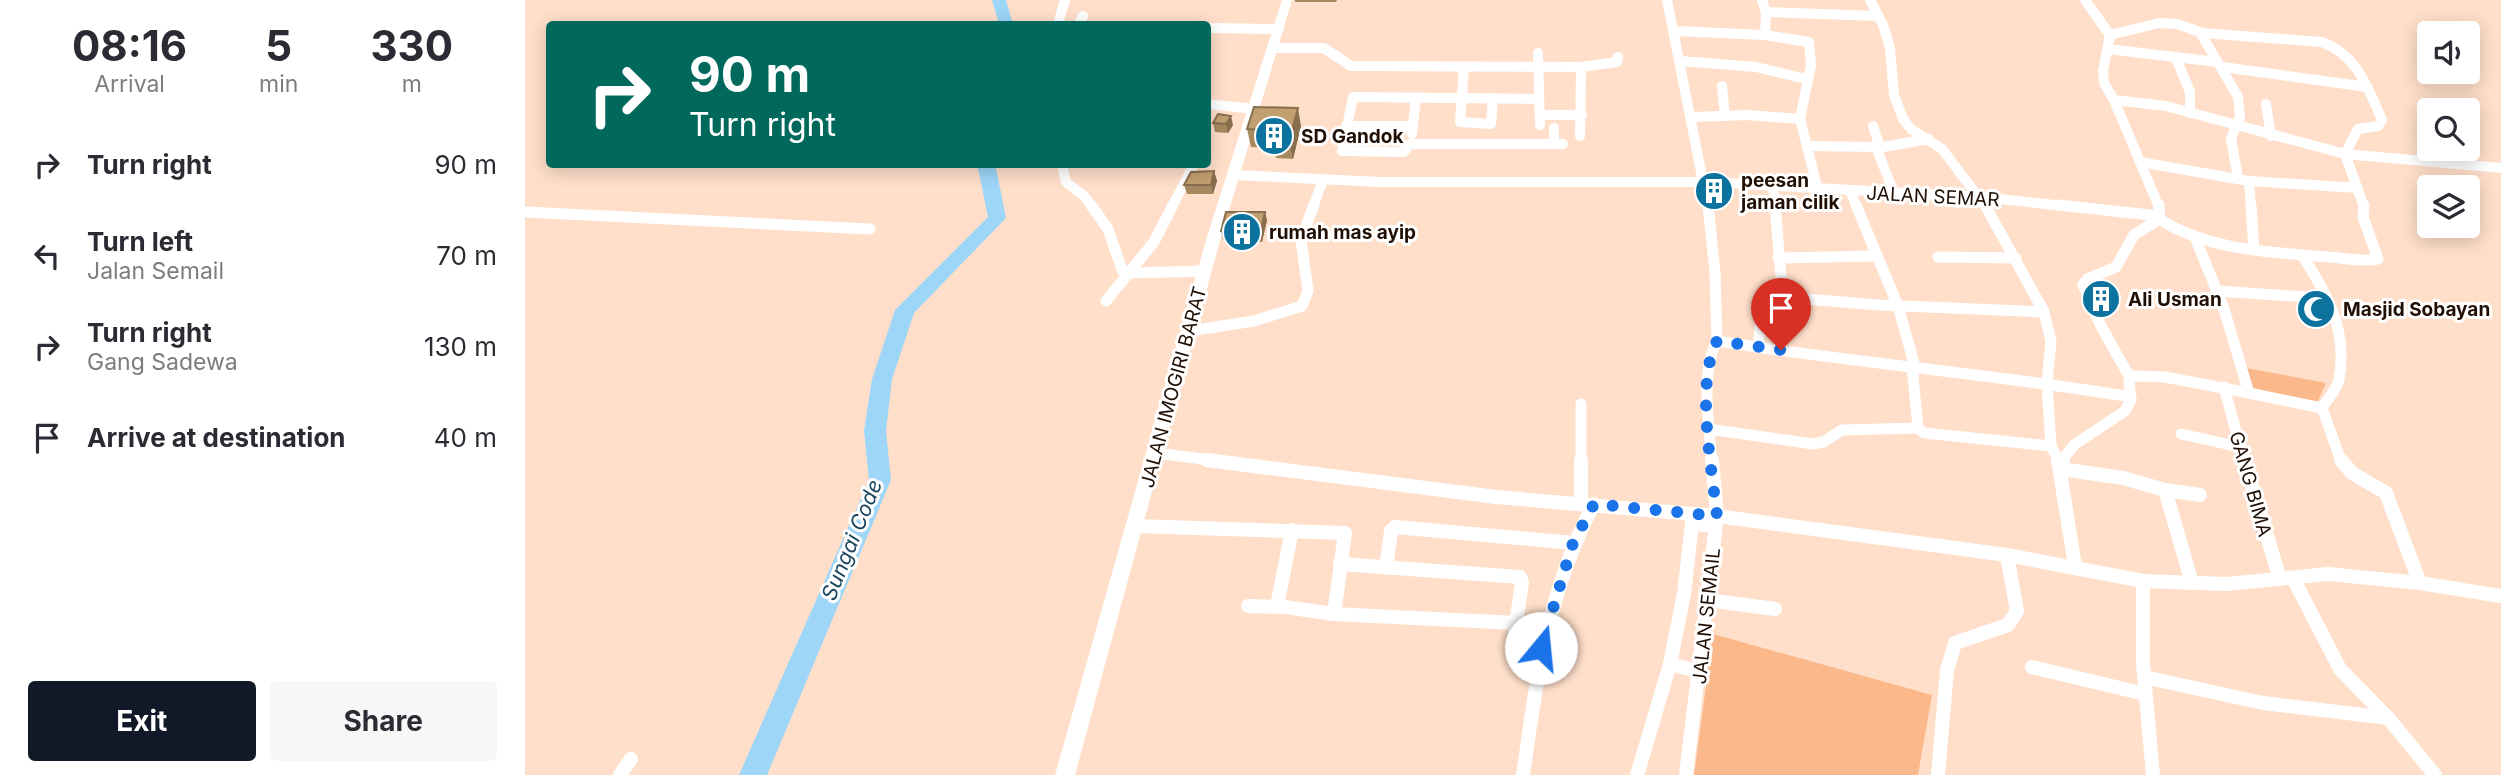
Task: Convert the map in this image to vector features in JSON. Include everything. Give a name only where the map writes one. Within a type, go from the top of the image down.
[{"type":"main road","name":"JALAN IMOGIRI BARAT","points":[[1065,775],[1205,271],[1287,0]]},
{"type":"street","points":[[1059,21],[1065,0]]},
{"type":"street","name":"JALAN SEMAIL","points":[[1667,0],[1706,182],[1715,272],[1717,341],[1712,350],[1707,399],[1716,521],[1686,775]]},
{"type":"street","points":[[1762,0],[1766,12],[1765,35]]},
{"type":"street","points":[[1870,0],[1890,48],[1894,96],[1903,119],[1911,129],[1942,149],[1981,197],[2044,312],[2051,341],[2047,383],[2056,458],[2075,566]]},
{"type":"street","points":[[2085,0],[2110,35],[2103,71],[2104,83],[2114,100],[2159,205],[2160,217],[2181,233],[2254,250],[2303,256],[2378,259],[2363,217],[2364,203],[2345,154],[2358,129],[2381,124],[2382,120],[2367,87],[2346,53],[2333,44],[2200,32],[2177,24],[2159,23],[2110,35]]},
{"type":"street","points":[[1766,12],[1878,16]]},
{"type":"street","points":[[1211,29],[1279,29]]},
{"type":"street","points":[[1675,31],[1765,35],[1809,42],[1812,49],[1800,119],[1818,190]]},
{"type":"street","points":[[2200,32],[2220,64],[2242,110],[2231,128],[2230,137],[2244,180],[2254,250]]},
{"type":"street","points":[[1273,48],[1324,48],[1351,66],[1581,66],[1610,65],[1616,62],[1618,57]]},
{"type":"street","points":[[2108,49],[2367,87]]},
{"type":"street","points":[[1538,54],[1540,120],[1582,115]]},
{"type":"street","points":[[2176,58],[2190,92],[2190,113]]},
{"type":"street","points":[[1680,61],[1756,67],[1806,79]]},
{"type":"street","points":[[1580,136],[1581,66]]},
{"type":"street","points":[[1464,67],[1460,122],[1491,124]]},
{"type":"street","points":[[1722,86],[1725,115]]},
{"type":"street","points":[[1416,97],[1411,144],[1404,152],[1343,152],[1353,97],[1416,97],[1539,99]]},
{"type":"street","points":[[1490,143],[1493,98]]},
{"type":"street","points":[[2114,100],[2166,106],[2345,154],[2501,168]]},
{"type":"street","points":[[1211,104],[1254,109]]},
{"type":"street","points":[[2266,104],[2271,136]]},
{"type":"street","points":[[1693,117],[1725,115],[1800,119]]},
{"type":"street","points":[[1346,126],[1413,126]]},
{"type":"street","points":[[1873,126],[1878,141],[1877,148],[1894,193]]},
{"type":"street","points":[[1411,144],[1558,144],[1555,128]]},
{"type":"street","points":[[1807,146],[1877,148],[1929,139]]},
{"type":"street","points":[[2140,162],[2244,180],[2358,188]]},
{"type":"street","points":[[1063,168],[1066,182],[1085,197],[1108,229],[1122,270],[1131,273],[1205,271]]},
{"type":"street","points":[[1106,301],[1154,242],[1192,168]]},
{"type":"street","name":"JALAN SEMAR","points":[[1233,175],[1380,182],[1706,182],[1773,188],[1981,197],[2160,217]]},
{"type":"street","points":[[1189,331],[1267,318],[1302,306],[1308,291],[1301,240],[1303,228],[1323,180]]},
{"type":"street","points":[[1758,346],[1761,320],[1779,316],[1784,312],[1773,188]]},
{"type":"street","points":[[1850,191],[1898,306],[1914,366],[1918,428]]},
{"type":"street","points":[[525,212],[870,229]]},
{"type":"street","points":[[2056,458],[2063,458],[2076,444],[2126,410],[2131,397],[2130,378],[2101,326],[2083,285],[2087,279],[2116,267],[2134,235],[2160,217]]},
{"type":"street","points":[[2195,237],[2217,291],[2249,393]]},
{"type":"street","points":[[1778,258],[1877,256]]},
{"type":"street","points":[[2303,256],[2329,298],[2340,329],[2339,382],[2322,408]]},
{"type":"street","points":[[1938,257],[2016,258]]},
{"type":"street","points":[[2217,291],[2329,298]]},
{"type":"street","points":[[1781,297],[1898,306],[2044,312]]},
{"type":"street","points":[[1717,341],[1804,355],[2047,383],[2131,397]]},
{"type":"street","points":[[2130,378],[2138,374],[2150,375],[2224,387],[2322,408]]},
{"type":"street","name":"GANG BIMA","points":[[2224,387],[2240,447],[2286,579],[2340,669],[2388,718],[2435,775]]},
{"type":"street","points":[[1523,775],[1541,648],[1587,504],[1581,404]]},
{"type":"street","points":[[2322,408],[2342,463],[2386,492],[2420,583]]},
{"type":"street","points":[[1708,429],[1819,444],[1842,430],[1918,428],[1924,433],[2056,458],[2165,490],[2200,495]]},
{"type":"street","points":[[2181,434],[2240,447]]},
{"type":"street","points":[[1155,453],[1496,497],[1587,504],[2007,555],[2143,581],[2227,584],[2328,574],[2420,583],[2501,596]]},
{"type":"street","points":[[2165,490],[2192,583]]},
{"type":"street","points":[[1637,775],[1670,664],[1686,582],[1692,524],[1716,521]]},
{"type":"street","points":[[1135,526],[1345,533],[1334,614]]},
{"type":"street","points":[[1387,568],[1391,531],[1395,527],[1573,543]]},
{"type":"street","points":[[1277,606],[1291,530]]},
{"type":"street","points":[[1942,774],[1947,670],[1955,643],[1975,633],[2008,626],[2016,618],[2007,555]]},
{"type":"street","points":[[1340,564],[1520,577],[1523,580],[1514,642]]},
{"type":"street","points":[[2143,581],[2145,694],[2155,775]]},
{"type":"street","points":[[1686,582],[1708,593],[1775,608]]},
{"type":"street","points":[[1248,606],[1277,606],[1334,614],[1516,623]]},
{"type":"street","points":[[1670,664],[1700,672]]},
{"type":"street","points":[[2032,667],[2145,694]]},
{"type":"street","points":[[2144,677],[2263,703],[2388,718]]},
{"type":"street","points":[[620,775],[631,759]]},
{"type":"shaded area","points":[[2241,367],[2326,383],[2316,405],[2251,391]]},
{"type":"shaded area","points":[[1713,634],[1932,695],[1918,775],[1694,775]]},
{"type":"building","points":[[1254,107],[1298,108],[1289,141],[1272,141],[1275,130],[1247,129]]},
{"type":"building","points":[[1218,114],[1231,116],[1226,124],[1213,123]]},
{"type":"building","points":[[1214,171],[1211,185],[1184,185],[1191,172]]},
{"type":"building","points":[[1226,212],[1265,212],[1260,234],[1221,231]]},
{"type":"building","points":[[2101,284],[2112,285],[2115,295],[2105,294]]},
{"type":"building","points":[[2309,296],[2328,297],[2333,309],[2309,303]]},
{"type":"waterway","name":"Sungai Code","points":[[999,0],[1005,21]]},
{"type":"waterway","name":"Sungai Code","points":[[753,775],[880,480],[875,431],[882,379],[905,310],[997,218],[987,168]]},
{"type":"place","name":"SD Gandok","points":[[1274,136]]},
{"type":"place","name":"peesan jaman cilik","points":[[1714,191]]},
{"type":"place","name":"rumah mas ayip","points":[[1242,232]]},
{"type":"place","name":"Ali Usman","points":[[2101,299]]},
{"type":"place","name":"Masjid Sobayan","points":[[2316,309]]},
{"type":"route","points":[[1541,648],[1573,543],[1594,504],[1717,516],[1709,450],[1707,399],[1712,350],[1717,341],[1781,350]]}]
